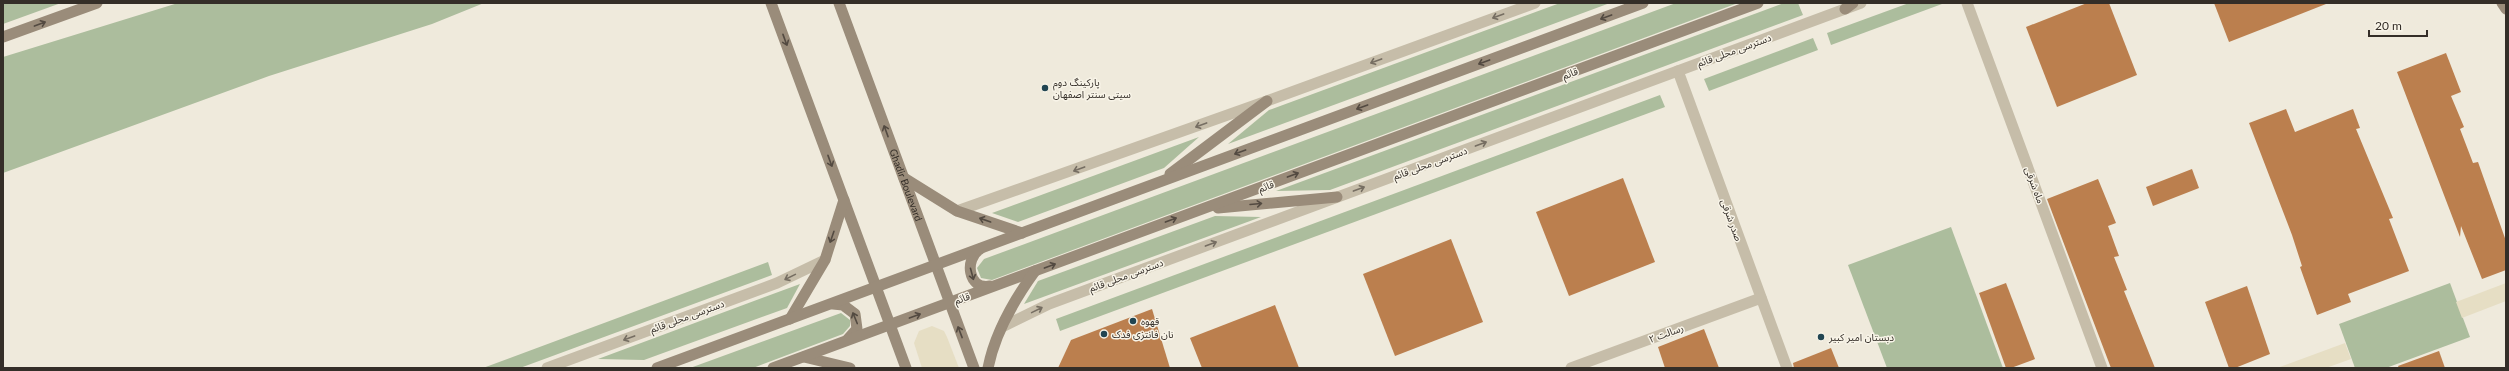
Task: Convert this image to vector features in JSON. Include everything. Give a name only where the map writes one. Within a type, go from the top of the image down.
[{"type":"main road","points":[[3,37],[97,3]]},
{"type":"main road","points":[[771,3],[906,368]]},
{"type":"main road","name":"Ghadir Boulevard","points":[[839,3],[974,368]]},
{"type":"main road","points":[[657,368],[1643,3]]},
{"type":"main road","name":"قائم","points":[[773,368],[1758,3]]},
{"type":"main road","points":[[2502,3],[2506,8]]},
{"type":"main road","points":[[1160,182],[1267,101]]},
{"type":"main road","points":[[904,178],[957,211],[1022,233]]},
{"type":"main road","points":[[1203,209],[1337,197]]},
{"type":"main road","points":[[790,319],[825,260],[844,200]]},
{"type":"main road","points":[[984,247],[973,257],[970,272],[976,284],[982,287],[997,285]]},
{"type":"main road","points":[[988,368],[1002,327],[1016,298],[1035,271]]},
{"type":"main road","points":[[828,305],[843,305],[855,314],[858,322],[856,333],[841,343]]},
{"type":"main road","points":[[803,357],[850,368]]},
{"type":"street","points":[[957,211],[1267,101],[1534,3]]},
{"type":"street","name":"دسترسی محلی قائم","points":[[1002,327],[1049,304],[1678,71],[1849,6],[1861,3]]},
{"type":"street","name":"ماه شرقی","points":[[1968,3],[2102,368]]},
{"type":"street","name":"صدر شرقی","points":[[1678,71],[1787,368]]},
{"type":"street","name":"دسترسی محلی قائم","points":[[547,368],[777,283],[825,260]]},
{"type":"street","name":"رسالت ۲","points":[[1571,368],[1761,298]]},
{"type":"green space","points":[[3,3],[61,3],[3,24]]},
{"type":"green space","points":[[178,3],[484,3],[432,24],[269,76],[3,173],[3,57]]},
{"type":"green space","points":[[1560,3],[1610,3],[1228,144],[1269,110]]},
{"type":"green space","points":[[1676,3],[1738,3],[992,280],[981,278],[977,268],[984,259]]},
{"type":"green space","points":[[1784,3],[1798,3],[1803,15],[1330,190],[1276,191]]},
{"type":"green space","points":[[1909,3],[1942,4],[1831,45],[1827,33]]},
{"type":"green space","points":[[1813,38],[1818,50],[1709,91],[1704,79]]},
{"type":"green space","points":[[1660,95],[1665,107],[1060,331],[1056,319]]},
{"type":"green space","points":[[1199,137],[1164,168],[1018,222],[992,213]]},
{"type":"green space","points":[[1215,216],[1261,217],[1024,304],[1038,281]]},
{"type":"green space","points":[[1951,227],[2003,368],[1887,368],[1848,265]]},
{"type":"green space","points":[[768,262],[772,275],[520,368],[483,368]]},
{"type":"green space","points":[[2450,283],[2470,337],[2386,368],[2355,368],[2339,324]]},
{"type":"green space","points":[[800,284],[787,308],[644,360],[598,359]]},
{"type":"green space","points":[[841,313],[850,320],[850,326],[843,334],[753,368],[690,368]]},
{"type":"shaded area","points":[[2506,283],[2506,301],[2462,318],[2456,302]]},
{"type":"shaded area","points":[[932,326],[944,331],[959,368],[922,368],[914,343],[919,331]]},
{"type":"shaded area","points":[[2345,343],[2351,359],[2326,368],[2277,368]]},
{"type":"building","points":[[2087,3],[2109,3],[2137,75],[2057,107],[2026,27]]},
{"type":"building","points":[[2214,3],[2326,3],[2326,4],[2229,42]]},
{"type":"building","points":[[2446,53],[2461,92],[2451,96],[2464,127],[2460,129],[2473,163],[2478,162],[2506,241],[2506,270],[2482,279],[2461,226],[2460,237],[2397,72]]},
{"type":"building","points":[[2286,109],[2295,132],[2353,109],[2360,128],[2356,129],[2393,218],[2389,219],[2409,271],[2348,294],[2351,302],[2317,315],[2300,267],[2302,266],[2292,235],[2249,123]]},
{"type":"building","points":[[2192,169],[2199,188],[2153,206],[2146,187]]},
{"type":"building","points":[[1623,178],[1655,262],[1569,296],[1536,212]]},
{"type":"building","points":[[2098,179],[2116,223],[2108,226],[2119,256],[2114,257],[2127,290],[2124,291],[2155,368],[2111,368],[2047,199]]},
{"type":"building","points":[[1451,239],[1483,322],[1395,356],[1363,274]]},
{"type":"building","points":[[2006,283],[2035,359],[2011,368],[2006,368],[1979,293]]},
{"type":"building","points":[[2247,286],[2270,354],[2235,368],[2229,368],[2205,302]]},
{"type":"building","points":[[1275,305],[1299,368],[1202,368],[1190,338]]},
{"type":"building","points":[[1152,309],[1170,368],[1058,368],[1071,340]]},
{"type":"building","points":[[1704,329],[1719,368],[1665,368],[1658,347]]},
{"type":"building","points":[[1831,348],[1839,368],[1794,368],[1793,363]]},
{"type":"building","points":[[2439,351],[2445,368],[2399,368],[2398,366]]},
{"type":"place","name":"پارکینگ دوم سیتی سنتر اصفهان","points":[[1045,88]]},
{"type":"place","name":"قهوه","points":[[1133,321]]},
{"type":"place","name":"نان فانتزی فدک","points":[[1104,334]]},
{"type":"place","name":"دبستان امیر کبیر","points":[[1821,337]]}]
